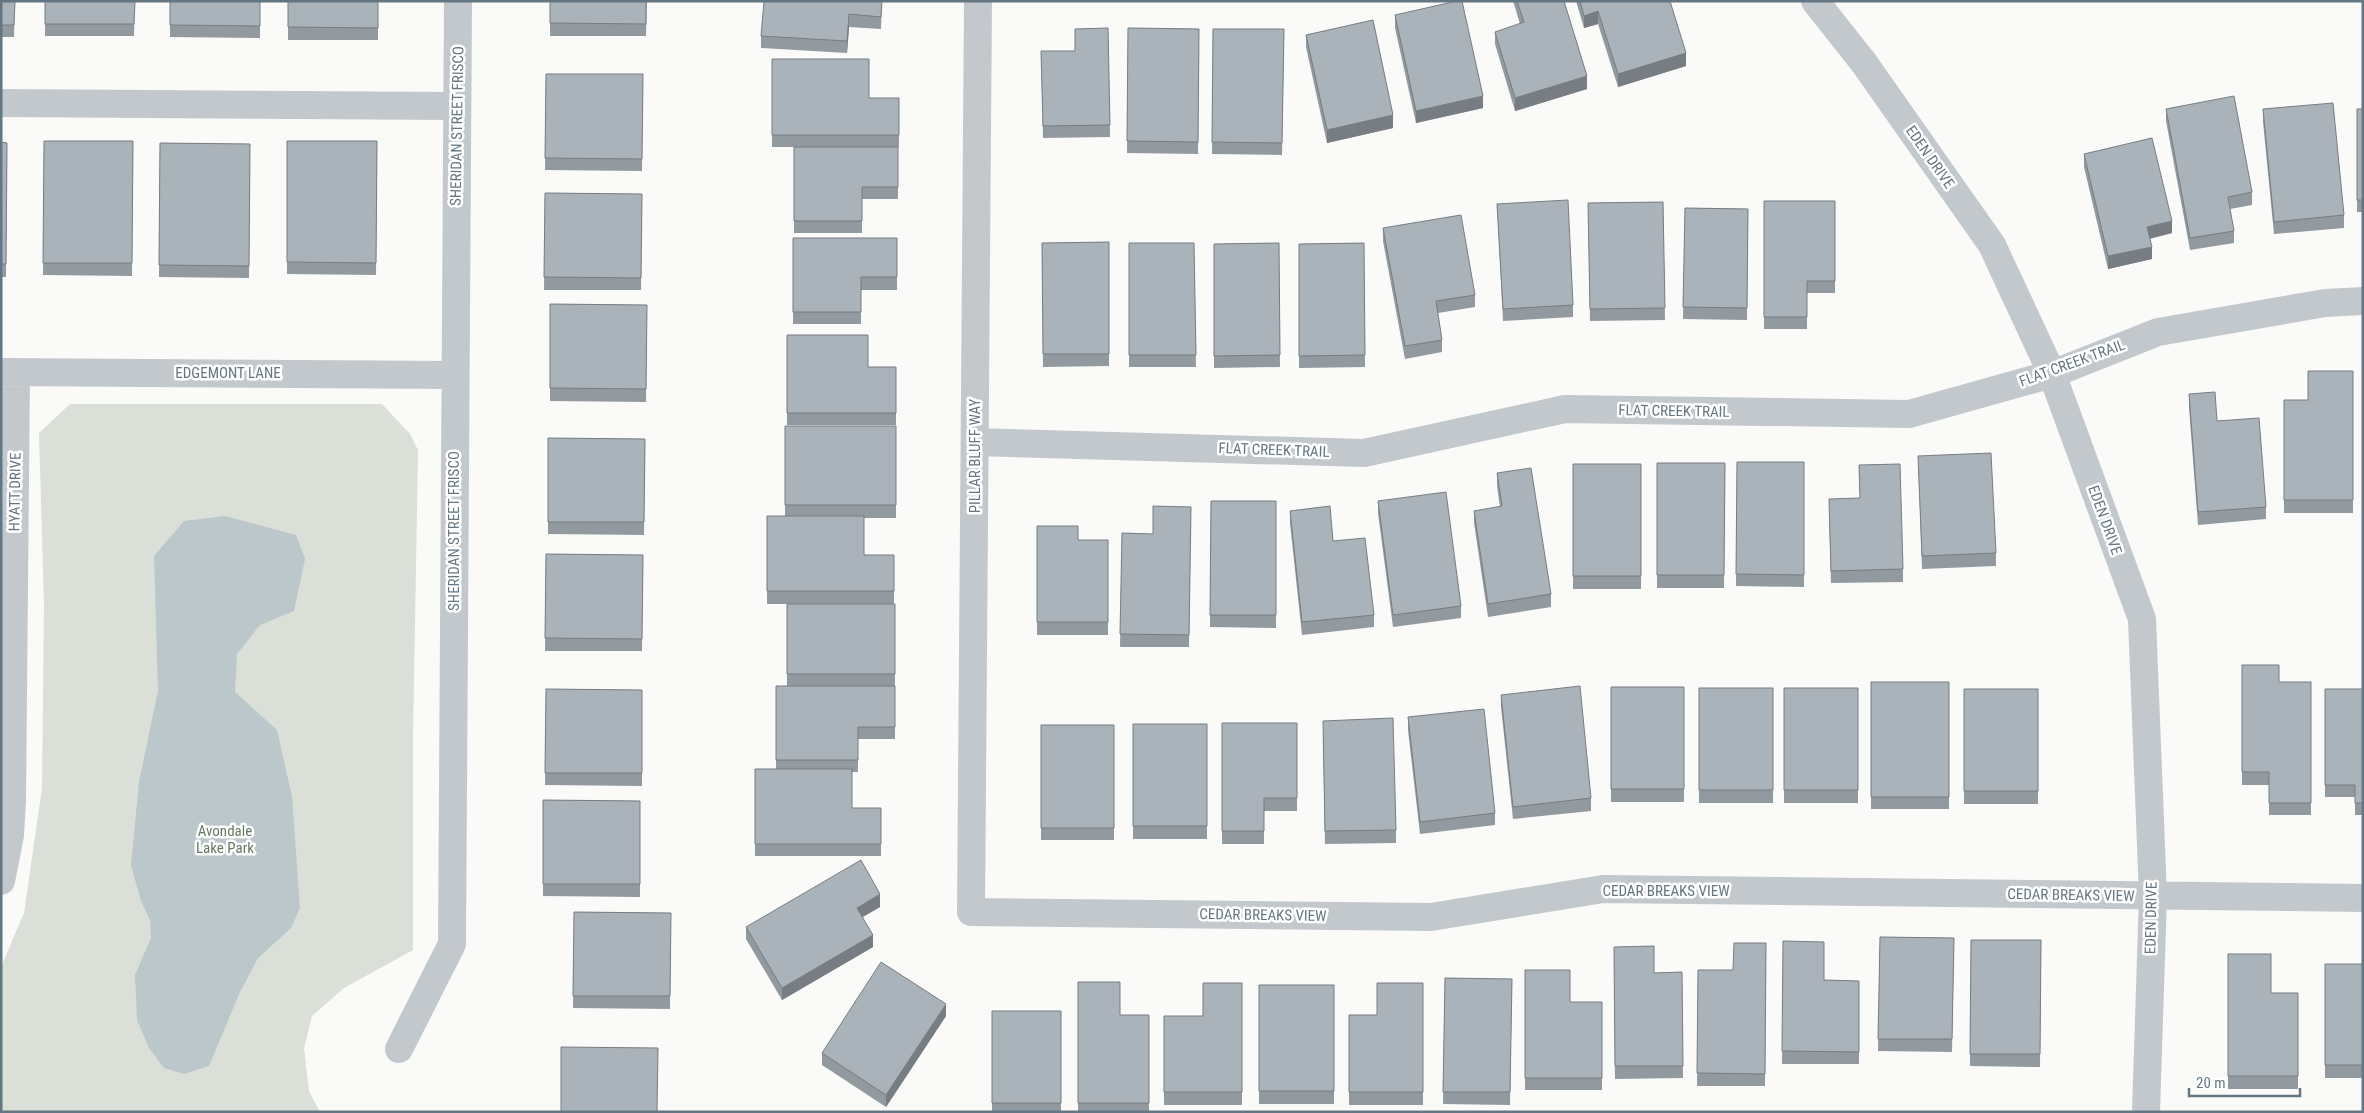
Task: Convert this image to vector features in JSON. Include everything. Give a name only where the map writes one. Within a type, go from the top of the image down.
[{"type":"street","name":"SHERIDAN STREET FRISCO","points":[[399,1049],[452,944],[458,1]]},
{"type":"street","name":"PILLAR BLUFF WAY","points":[[971,912],[978,1]]},
{"type":"street","name":"EDEN DRIVE","points":[[1815,1],[1864,63],[1992,245],[2052,374],[2142,618],[2152,896],[2146,1112]]},
{"type":"street","points":[[1,103],[458,106]]},
{"type":"street","name":"FLAT CREEK TRAIL","points":[[975,442],[1364,453],[1564,409],[1909,414],[2052,374],[2158,332],[2325,303],[2363,301]]},
{"type":"street","name":"EDGEMONT LANE","points":[[9,372],[455,375]]},
{"type":"street","name":"HYATT DRIVE","points":[[1,880],[10,835],[12,800],[7,643],[9,372]]},
{"type":"street","name":"CEDAR BREAKS VIEW","points":[[971,912],[1431,917],[1603,889],[2363,898]]},
{"type":"green space","name":"Avondale Lake Park","points":[[70,404],[382,404],[410,434],[418,450],[413,738],[413,950],[344,988],[312,1016],[304,1048],[309,1091],[320,1112],[1,1112],[1,967],[24,913],[42,788],[44,604],[39,433]]},
{"type":"shaded area","points":[[225,516],[296,535],[305,559],[294,611],[260,625],[237,654],[235,692],[277,730],[292,797],[300,908],[291,928],[258,958],[240,992],[209,1066],[184,1074],[164,1068],[149,1048],[137,1020],[135,975],[151,938],[150,920],[141,901],[131,865],[139,782],[158,691],[154,556],[184,521]]},
{"type":"building","points":[[1,1],[15,1],[14,25],[1,25]]},
{"type":"building","points":[[45,1],[135,1],[134,24],[45,24]]},
{"type":"building","points":[[170,1],[260,1],[260,26],[170,25]]},
{"type":"building","points":[[288,1],[378,1],[378,28],[288,27]]},
{"type":"building","points":[[550,1],[646,1],[646,24],[550,23]]},
{"type":"building","points":[[764,1],[882,1],[881,17],[849,14],[847,41],[761,36]]},
{"type":"building","points":[[1462,1],[1483,96],[1416,111],[1395,15]]},
{"type":"building","points":[[1517,1],[1564,1],[1587,76],[1515,98],[1495,32],[1524,22]]},
{"type":"building","points":[[1580,1],[1670,1],[1686,53],[1618,74],[1598,11],[1584,16]]},
{"type":"building","points":[[1373,20],[1393,115],[1327,130],[1306,35]]},
{"type":"building","points":[[1108,28],[1110,125],[1043,126],[1041,51],[1075,51],[1075,29]]},
{"type":"building","points":[[1128,28],[1199,29],[1198,142],[1127,141]]},
{"type":"building","points":[[1213,29],[1284,29],[1282,143],[1212,142]]},
{"type":"building","points":[[772,59],[869,59],[869,98],[899,98],[899,135],[772,135]]},
{"type":"building","points":[[546,74],[643,74],[642,159],[545,158]]},
{"type":"building","points":[[2234,96],[2252,192],[2228,197],[2234,231],[2190,238],[2166,109]]},
{"type":"building","points":[[2333,103],[2344,215],[2274,222],[2263,109]]},
{"type":"building","points":[[2357,109],[2363,109],[2363,200],[2357,200]]},
{"type":"building","points":[[2152,138],[2172,221],[2147,227],[2152,247],[2108,256],[2084,154]]},
{"type":"building","points":[[44,141],[133,141],[132,263],[43,263]]},
{"type":"building","points":[[287,141],[377,141],[376,263],[287,262]]},
{"type":"building","points":[[1,142],[7,143],[6,264],[1,264]]},
{"type":"building","points":[[160,143],[250,144],[249,266],[159,265]]},
{"type":"building","points":[[794,147],[898,147],[898,187],[862,187],[862,221],[794,221]]},
{"type":"building","points":[[545,193],[642,194],[641,278],[544,277]]},
{"type":"building","points":[[1568,200],[1573,305],[1503,309],[1497,204]]},
{"type":"building","points":[[1764,201],[1835,201],[1835,281],[1807,281],[1807,317],[1764,317]]},
{"type":"building","points":[[1663,202],[1665,308],[1590,309],[1588,203]]},
{"type":"building","points":[[1685,208],[1748,209],[1747,308],[1683,307]]},
{"type":"building","points":[[1461,215],[1475,295],[1436,301],[1442,340],[1405,346],[1383,228]]},
{"type":"building","points":[[793,238],[897,238],[897,277],[861,277],[861,312],[793,312]]},
{"type":"building","points":[[1109,242],[1109,354],[1043,354],[1042,243]]},
{"type":"building","points":[[1129,243],[1194,243],[1196,355],[1129,355]]},
{"type":"building","points":[[1279,243],[1280,355],[1214,356],[1214,244]]},
{"type":"building","points":[[1364,243],[1365,355],[1299,356],[1299,244]]},
{"type":"building","points":[[550,304],[647,305],[646,389],[550,388]]},
{"type":"building","points":[[787,335],[868,335],[868,367],[896,367],[896,413],[787,413]]},
{"type":"building","points":[[2308,371],[2353,371],[2353,500],[2284,500],[2284,400],[2308,400]]},
{"type":"building","points":[[2215,392],[2217,421],[2259,418],[2266,507],[2198,512],[2189,394]]},
{"type":"building","points":[[785,426],[896,426],[896,505],[785,505]]},
{"type":"building","points":[[548,438],[645,439],[644,522],[548,522]]},
{"type":"building","points":[[1991,453],[1996,553],[1922,556],[1918,456]]},
{"type":"building","points":[[1737,462],[1804,462],[1804,575],[1736,574]]},
{"type":"building","points":[[1657,463],[1725,463],[1724,575],[1657,575]]},
{"type":"building","points":[[1573,464],[1641,464],[1641,576],[1573,576]]},
{"type":"building","points":[[1900,464],[1903,569],[1831,571],[1829,499],[1860,498],[1859,465]]},
{"type":"building","points":[[1531,468],[1551,594],[1488,604],[1474,511],[1502,506],[1497,473]]},
{"type":"building","points":[[1446,492],[1461,606],[1393,615],[1378,501]]},
{"type":"building","points":[[1211,501],[1276,501],[1276,615],[1210,615]]},
{"type":"building","points":[[1153,506],[1191,507],[1189,635],[1120,634],[1122,533],[1153,534]]},
{"type":"building","points":[[1330,506],[1333,541],[1365,538],[1374,615],[1302,622],[1290,511]]},
{"type":"building","points":[[767,516],[864,516],[864,555],[894,555],[894,591],[767,591]]},
{"type":"building","points":[[1037,526],[1078,526],[1078,540],[1108,540],[1108,622],[1037,622]]},
{"type":"building","points":[[546,554],[643,555],[642,639],[545,638]]},
{"type":"building","points":[[787,604],[895,604],[895,674],[787,674]]},
{"type":"building","points":[[2242,665],[2279,665],[2279,682],[2311,682],[2311,803],[2269,803],[2269,772],[2242,772]]},
{"type":"building","points":[[1871,682],[1949,682],[1949,797],[1871,797]]},
{"type":"building","points":[[776,686],[895,686],[895,727],[858,727],[858,760],[776,760]]},
{"type":"building","points":[[1580,686],[1591,798],[1513,807],[1501,695]]},
{"type":"building","points":[[1611,687],[1684,687],[1684,789],[1611,789]]},
{"type":"building","points":[[1699,688],[1773,688],[1773,790],[1699,790]]},
{"type":"building","points":[[1784,688],[1858,688],[1858,790],[1784,790]]},
{"type":"building","points":[[546,689],[642,690],[642,773],[545,773]]},
{"type":"building","points":[[1964,689],[2038,689],[2038,791],[1964,791]]},
{"type":"building","points":[[2325,689],[2363,689],[2363,803],[2355,803],[2355,785],[2325,785]]},
{"type":"building","points":[[1484,709],[1495,813],[1420,822],[1408,717]]},
{"type":"building","points":[[1393,718],[1396,830],[1325,831],[1323,721]]},
{"type":"building","points":[[1222,723],[1297,723],[1297,798],[1264,798],[1264,831],[1222,831]]},
{"type":"building","points":[[1133,724],[1207,724],[1207,826],[1133,826]]},
{"type":"building","points":[[1041,725],[1114,725],[1114,828],[1041,828]]},
{"type":"building","points":[[755,769],[852,769],[852,808],[881,808],[881,844],[755,844]]},
{"type":"building","points":[[543,800],[640,801],[640,884],[543,884]]},
{"type":"building","points":[[861,860],[880,894],[857,908],[873,935],[782,988],[746,927]]},
{"type":"building","points":[[574,912],[671,913],[670,996],[573,996]]},
{"type":"building","points":[[1880,937],[1954,938],[1952,1039],[1878,1039]]},
{"type":"building","points":[[1971,940],[2041,940],[2040,1054],[1970,1054]]},
{"type":"building","points":[[1783,941],[1824,942],[1824,980],[1859,981],[1859,1052],[1782,1051]]},
{"type":"building","points":[[1734,943],[1766,943],[1765,1074],[1697,1073],[1698,970],[1733,970]]},
{"type":"building","points":[[1654,946],[1654,973],[1682,972],[1683,1066],[1615,1066],[1614,947]]},
{"type":"building","points":[[2228,954],[2271,954],[2271,993],[2298,993],[2298,1076],[2228,1076]]},
{"type":"building","points":[[881,962],[946,1004],[886,1095],[822,1053]]},
{"type":"building","points":[[2325,964],[2363,964],[2363,1065],[2325,1065]]},
{"type":"building","points":[[1525,970],[1570,970],[1570,1002],[1602,1002],[1602,1078],[1525,1078]]},
{"type":"building","points":[[1445,978],[1512,979],[1510,1092],[1443,1092]]},
{"type":"building","points":[[1078,982],[1120,982],[1120,1015],[1149,1015],[1149,1103],[1078,1103]]},
{"type":"building","points":[[1203,983],[1242,983],[1242,1092],[1164,1092],[1164,1016],[1203,1016]]},
{"type":"building","points":[[1377,983],[1423,983],[1423,1092],[1349,1092],[1349,1015],[1377,1015]]},
{"type":"building","points":[[1259,985],[1334,985],[1334,1091],[1259,1091]]},
{"type":"building","points":[[992,1011],[1061,1011],[1061,1103],[992,1103]]},
{"type":"building","points":[[561,1047],[658,1048],[657,1112],[561,1112]]}]
